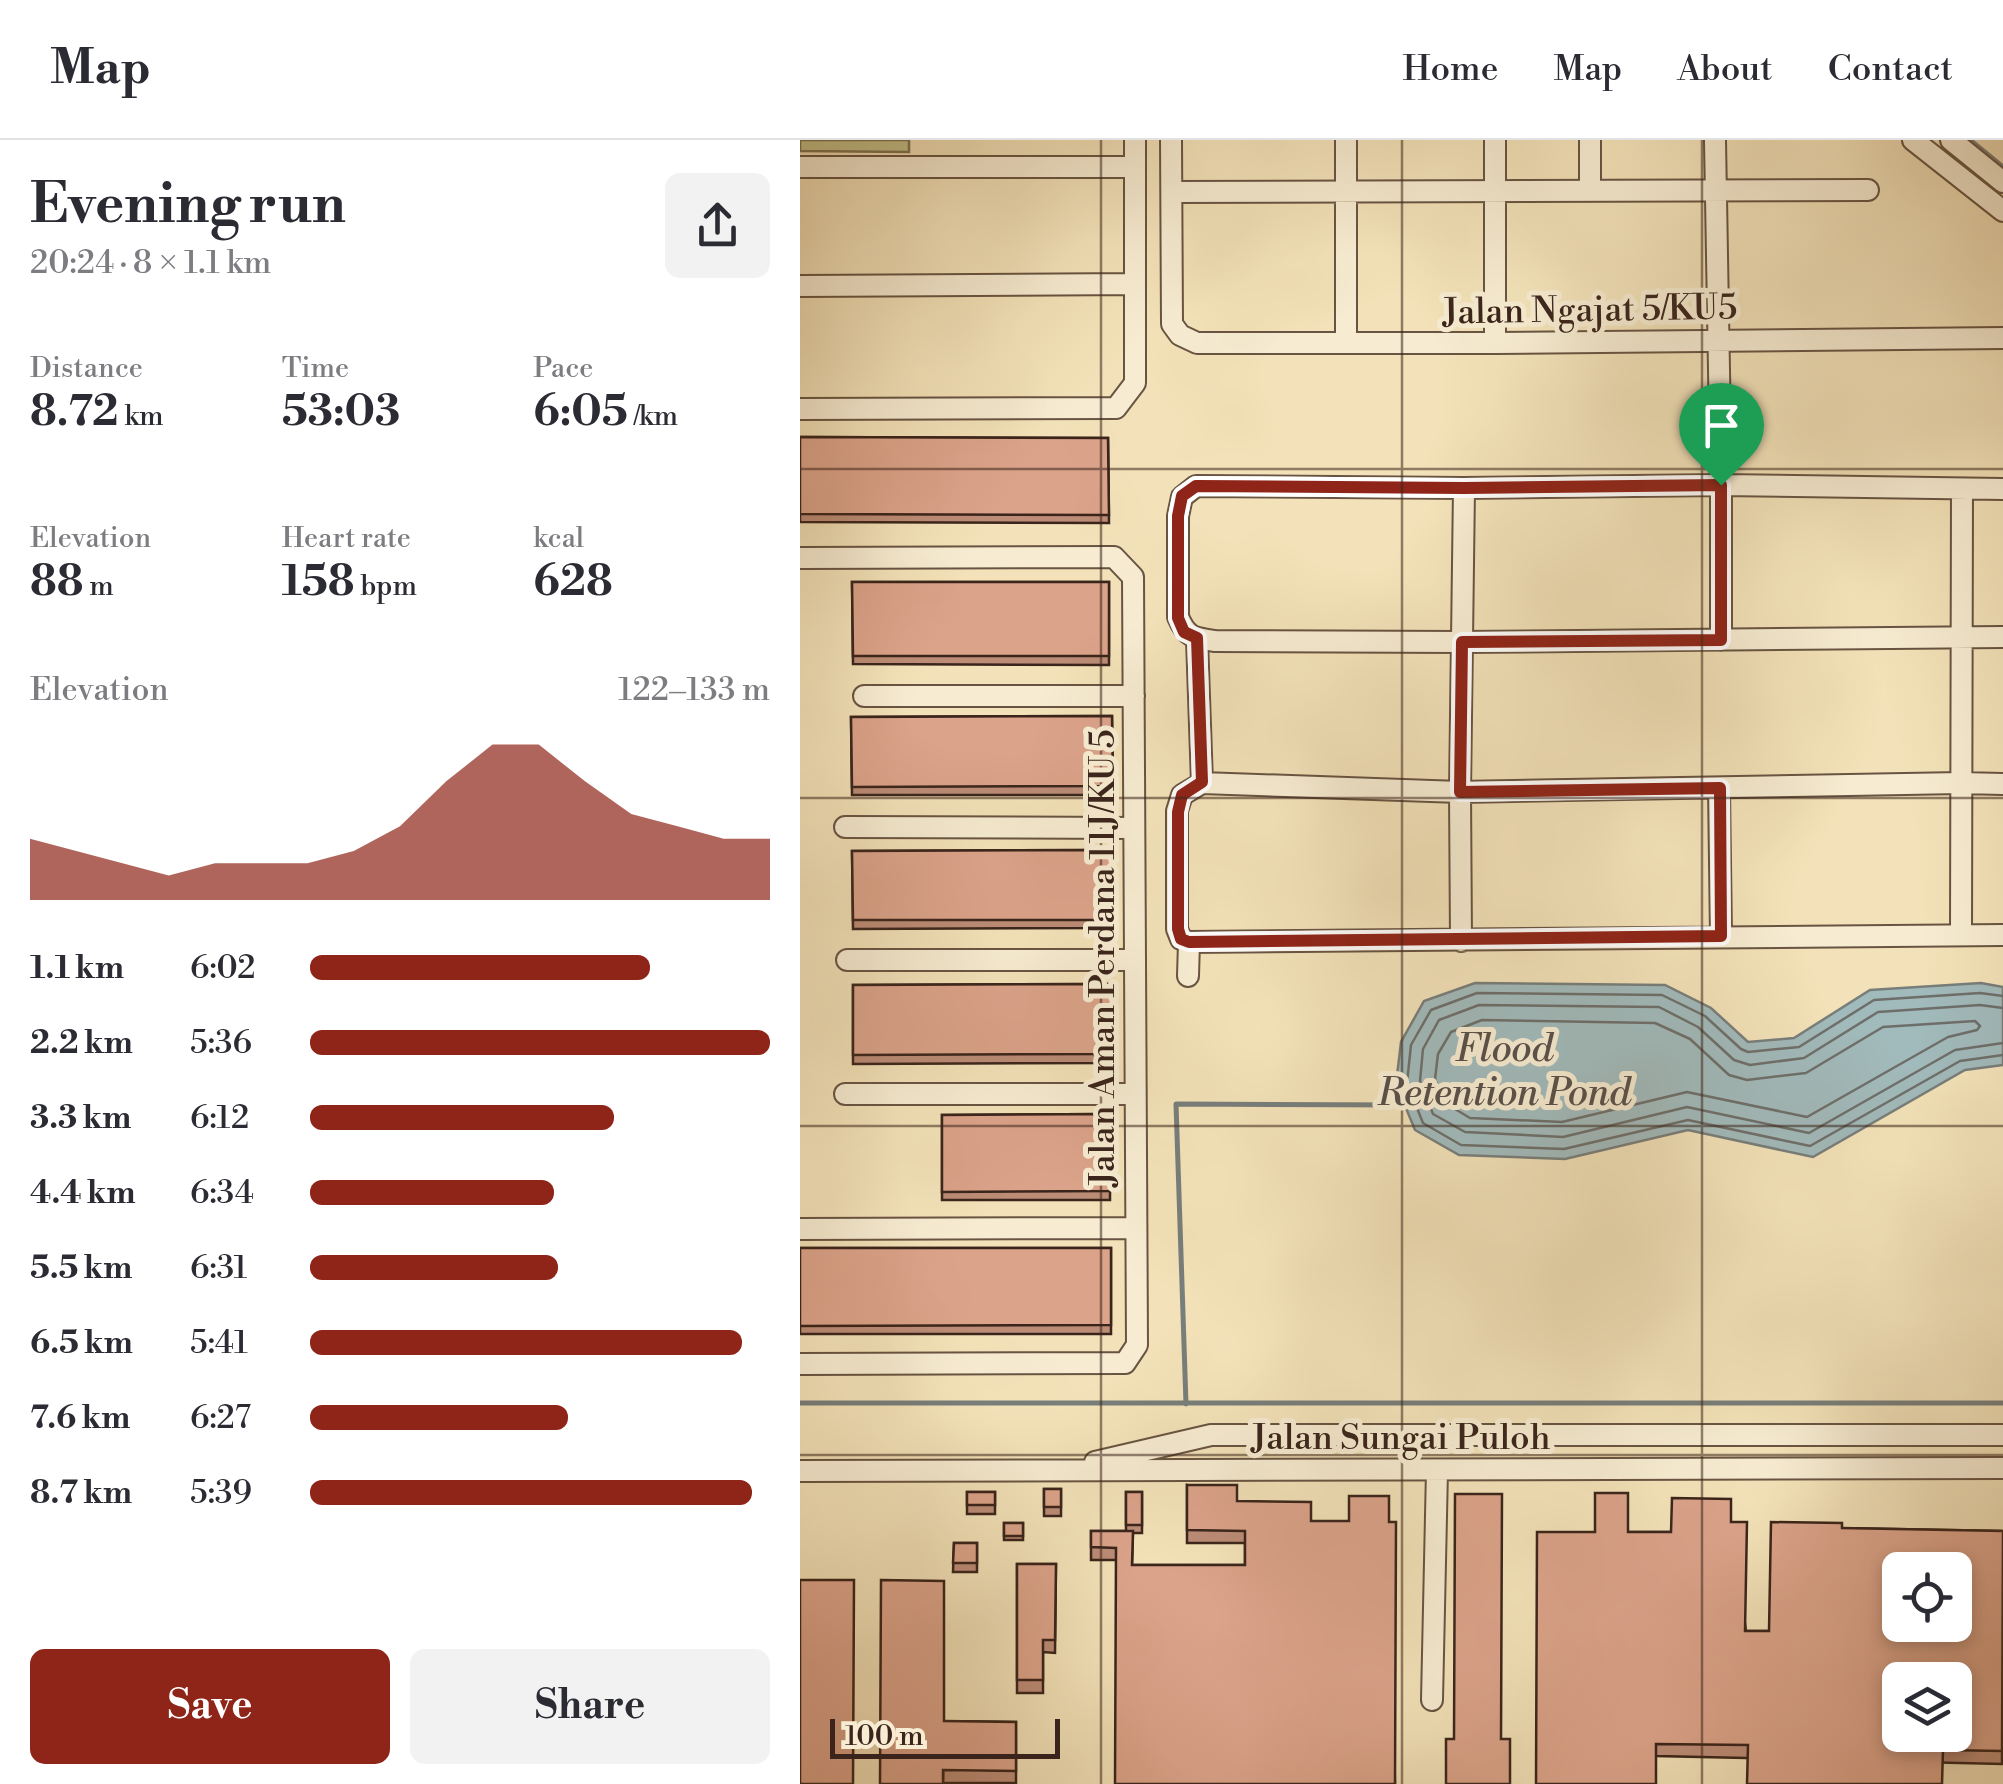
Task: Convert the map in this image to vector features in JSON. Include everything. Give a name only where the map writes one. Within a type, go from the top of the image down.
[{"type":"street","points":[[800,409],[1116,408],[1135,383],[1134,140]]},
{"type":"street","points":[[1172,140],[1172,192],[1868,190]]},
{"type":"street","points":[[1346,140],[1346,343]]},
{"type":"street","points":[[1495,140],[1495,343]]},
{"type":"street","points":[[1590,140],[1590,191]]},
{"type":"street","points":[[1716,140],[1721,640]]},
{"type":"street","points":[[1913,140],[2003,211]]},
{"type":"street","points":[[1951,140],[2003,182]]},
{"type":"street","points":[[800,168],[1134,168]]},
{"type":"street","name":"Jalan Ngajat 5/KU5","points":[[1172,192],[1172,324],[1180,335],[1196,343],[2003,338]]},
{"type":"street","points":[[800,286],[1135,284]]},
{"type":"street","points":[[2003,489],[1196,486],[1182,496],[1178,516],[1178,618],[1184,632],[1197,638],[1462,642],[2003,637]]},
{"type":"street","points":[[1461,941],[1464,488]]},
{"type":"street","points":[[1961,935],[1962,489]]},
{"type":"street","name":"Jalan Aman Perdana 11J/KU 5","points":[[800,558],[1114,557],[1133,576],[1137,1345],[1125,1363],[800,1364]]},
{"type":"street","points":[[1197,638],[1202,782]]},
{"type":"street","points":[[864,696],[1134,696]]},
{"type":"street","points":[[2003,784],[1460,792],[1202,782],[1182,795],[1178,812],[1178,929],[1181,939],[1189,942],[2003,934]]},
{"type":"street","points":[[1720,788],[1721,936]]},
{"type":"street","points":[[845,828],[1134,828]]},
{"type":"street","points":[[1188,976],[1189,942]]},
{"type":"street","points":[[847,960],[1135,960]]},
{"type":"street","points":[[845,1094],[1135,1094]]},
{"type":"street","points":[[800,1229],[1136,1228]]},
{"type":"street","points":[[1058,1470],[1211,1435],[2003,1435]]},
{"type":"street","name":"Jalan Sungai Puloh","points":[[800,1471],[2003,1468]]},
{"type":"street","points":[[1432,1700],[1437,1470]]},
{"type":"shaded area","points":[[800,140],[909,140],[909,152],[800,151]]},
{"type":"water","name":"Flood Retention Pond","points":[[1475,983],[1665,985],[1711,1008],[1748,1042],[1794,1038],[1870,990],[1981,983],[2003,987],[2003,1065],[1965,1070],[1813,1157],[1688,1130],[1565,1159],[1459,1155],[1415,1130],[1396,1084],[1401,1042],[1424,1001]]},
{"type":"building","points":[[800,437],[1108,438],[1109,515],[800,514]]},
{"type":"building","points":[[852,582],[1109,582],[1109,656],[853,656]]},
{"type":"building","points":[[1112,716],[1113,786],[852,787],[851,717]]},
{"type":"building","points":[[1113,850],[1113,920],[853,920],[852,851]]},
{"type":"building","points":[[1113,984],[1113,1054],[853,1055],[853,985]]},
{"type":"building","points":[[1110,1114],[1110,1191],[942,1192],[942,1115]]},
{"type":"building","points":[[800,1248],[1111,1248],[1111,1325],[800,1326]]},
{"type":"building","points":[[1187,1485],[1237,1485],[1237,1501],[1311,1502],[1311,1521],[1349,1521],[1349,1496],[1389,1496],[1389,1522],[1396,1522],[1395,1784],[1115,1784],[1116,1548],[1091,1547],[1091,1531],[1133,1531],[1132,1565],[1245,1565],[1245,1531],[1187,1530]]},
{"type":"building","points":[[1044,1489],[1061,1489],[1061,1507],[1044,1507]]},
{"type":"building","points":[[967,1492],[995,1492],[995,1505],[967,1505]]},
{"type":"building","points":[[1126,1492],[1142,1492],[1142,1525],[1126,1525]]},
{"type":"building","points":[[1595,1493],[1628,1493],[1628,1532],[1671,1532],[1672,1498],[1731,1499],[1731,1522],[1747,1522],[1745,1631],[1769,1631],[1771,1522],[1842,1523],[1842,1528],[2003,1531],[2002,1751],[1972,1750],[1972,1662],[1882,1662],[1882,1752],[1943,1752],[1942,1784],[1747,1784],[1748,1745],[1656,1744],[1656,1784],[1536,1784],[1537,1532],[1595,1532]]},
{"type":"building","points":[[1455,1494],[1502,1494],[1501,1739],[1510,1739],[1510,1784],[1446,1784],[1446,1739],[1454,1739]]},
{"type":"building","points":[[1004,1523],[1023,1523],[1023,1536],[1004,1536]]},
{"type":"building","points":[[954,1543],[977,1543],[977,1563],[953,1563]]},
{"type":"building","points":[[1017,1564],[1056,1564],[1055,1640],[1043,1640],[1043,1680],[1017,1680]]},
{"type":"building","points":[[800,1580],[854,1580],[853,1784],[800,1784]]},
{"type":"building","points":[[881,1580],[944,1581],[944,1721],[1016,1722],[1016,1771],[943,1770],[943,1784],[880,1784]]},
{"type":"waterway","points":[[1970,140],[2003,167]]},
{"type":"waterway","points":[[1186,1404],[1176,1104],[1405,1105]]},
{"type":"waterway","points":[[800,1403],[2003,1403]]},
{"type":"route","points":[[1721,485],[1721,640],[1462,642],[1460,792],[1720,788],[1721,936],[1461,941],[1181,939],[1178,812],[1182,795],[1202,782],[1197,638],[1184,632],[1178,618],[1178,516],[1182,496],[1196,486],[1721,485]]}]
